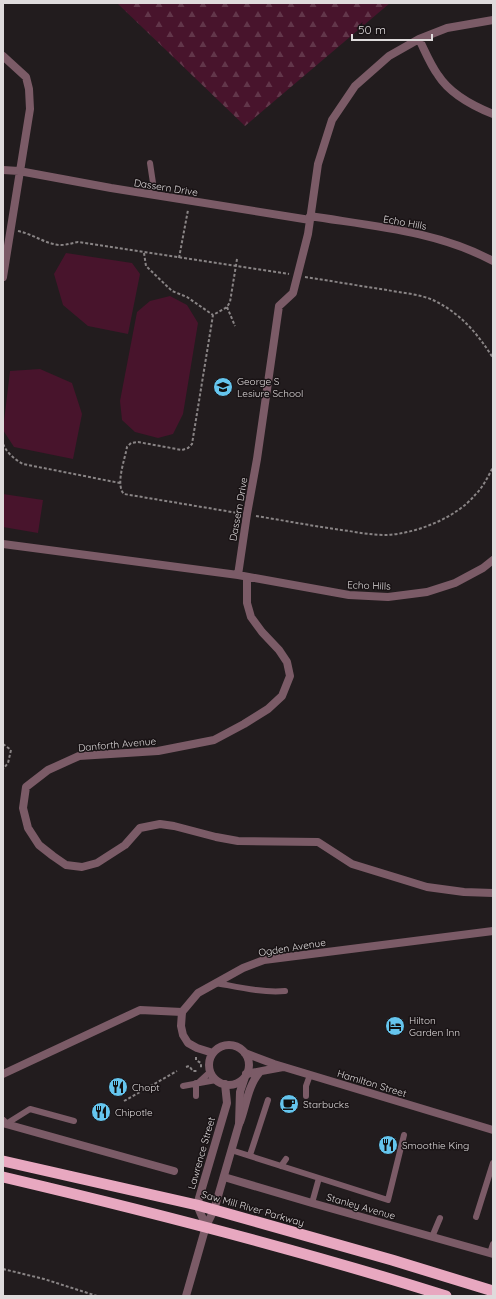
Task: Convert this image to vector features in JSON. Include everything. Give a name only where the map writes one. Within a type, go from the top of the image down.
[{"type":"highway","name":"Saw Mill River Parkway","points":[[3,1161],[197,1205],[392,1260],[493,1291]]},
{"type":"highway","points":[[3,1177],[206,1226],[446,1296]]},
{"type":"street","name":"Dassern Drive","points":[[238,575],[257,459],[279,306],[293,293],[298,276],[308,234],[318,164],[332,120],[355,86],[389,56],[419,39],[448,28],[493,20]]},
{"type":"street","points":[[419,39],[438,76],[452,92],[480,109],[493,114]]},
{"type":"street","points":[[3,56],[26,77],[29,89],[30,109],[4,258],[3,277]]},
{"type":"street","name":"Dassern Drive","points":[[3,170],[19,171],[189,201],[310,218]]},
{"type":"street","name":"Echo Hills","points":[[310,218],[429,236],[462,246],[493,261]]},
{"type":"street","points":[[3,544],[238,575]]},
{"type":"street","name":"Echo Hills","points":[[238,575],[349,595],[388,597],[427,592],[455,583],[483,568],[493,560]]},
{"type":"street","name":"Danforth Avenue","points":[[248,576],[247,603],[251,617],[262,632],[279,650],[287,662],[290,676],[282,696],[268,708],[244,724],[214,740],[158,751],[79,756],[48,770],[26,787],[23,808],[28,828],[39,845],[66,865],[82,867],[97,863],[125,846],[140,828],[160,824],[238,841],[318,842],[352,864],[427,887],[493,893]]},
{"type":"street","name":"Ogden Avenue","points":[[182,1012],[198,993],[243,968],[264,960],[493,932]]},
{"type":"street","points":[[3,1074],[140,1010],[182,1012],[181,1026],[183,1036],[188,1043],[197,1048],[213,1053]]},
{"type":"street","points":[[239,1124],[240,1092],[246,1076],[249,1064],[245,1053],[241,1049],[229,1045],[223,1046],[213,1053],[210,1059],[210,1072],[216,1080],[225,1084],[234,1084],[246,1076],[284,1067]]},
{"type":"street","name":"Hamilton Street","points":[[245,1053],[284,1067],[493,1130]]},
{"type":"street","points":[[186,1296],[206,1226],[214,1210],[253,1080],[259,1073]]},
{"type":"street","name":"Lawrence Street","points":[[206,1226],[197,1205],[227,1103],[225,1084]]},
{"type":"street","points":[[4,1122],[174,1171]]},
{"type":"street","name":"Stanley Avenue","points":[[224,1177],[492,1253]]},
{"type":"lane","points":[[150,164],[153,183],[150,194]]},
{"type":"lane","points":[[216,982],[243,988],[278,992],[284,991]]},
{"type":"lane","points":[[196,1096],[197,1083],[210,1072]]},
{"type":"lane","points":[[306,1096],[306,1086],[310,1075]]},
{"type":"lane","points":[[183,1086],[216,1080]]},
{"type":"lane","points":[[250,1155],[268,1100]]},
{"type":"lane","points":[[4,1122],[30,1109],[74,1121]]},
{"type":"lane","points":[[231,1150],[388,1200],[404,1135]]},
{"type":"lane","points":[[281,1166],[286,1159]]},
{"type":"lane","points":[[476,1217],[493,1163]]},
{"type":"lane","points":[[312,1203],[319,1178]]},
{"type":"lane","points":[[432,1237],[440,1218]]},
{"type":"lane","points":[[492,1253],[493,1244]]},
{"type":"path","points":[[179,258],[189,201]]},
{"type":"path","points":[[10,230],[26,232],[61,245],[78,242],[410,294],[434,300],[452,311],[468,324],[480,337],[493,358]]},
{"type":"path","points":[[144,253],[146,266],[172,291],[187,297],[213,315]]},
{"type":"path","points":[[227,307],[235,326]]},
{"type":"path","points":[[3,444],[13,458],[23,464],[120,483]]},
{"type":"path","points":[[3,450],[8,451]]},
{"type":"path","points":[[3,744],[11,750],[8,762],[3,769]]},
{"type":"path","points":[[186,1067],[190,1066],[195,1072],[200,1071],[202,1066],[201,1063],[196,1060],[197,1056]]},
{"type":"path","points":[[124,1101],[177,1071]]},
{"type":"path","points":[[3,1269],[44,1279],[97,1296]]},
{"type":"green space","points":[[117,3],[390,3],[245,126]]},
{"type":"green space","points":[[66,253],[132,263],[140,274],[128,334],[88,326],[63,305],[54,274]]},
{"type":"green space","points":[[170,296],[187,305],[198,323],[183,414],[173,434],[158,438],[135,432],[122,420],[120,401],[137,312],[150,301]]},
{"type":"green space","points":[[40,369],[72,383],[82,414],[73,459],[14,447],[3,430],[10,371]]},
{"type":"green space","points":[[3,494],[43,500],[38,533],[3,527]]},
{"type":"place","name":"George S Lesiure School","points":[[223,387]]},
{"type":"place","name":"Hilton Garden Inn","points":[[395,1026]]},
{"type":"place","name":"Chopt","points":[[118,1087]]},
{"type":"place","name":"Starbucks","points":[[289,1104]]},
{"type":"place","name":"Chipotle","points":[[101,1112]]},
{"type":"place","name":"Smoothie King","points":[[388,1145]]}]
